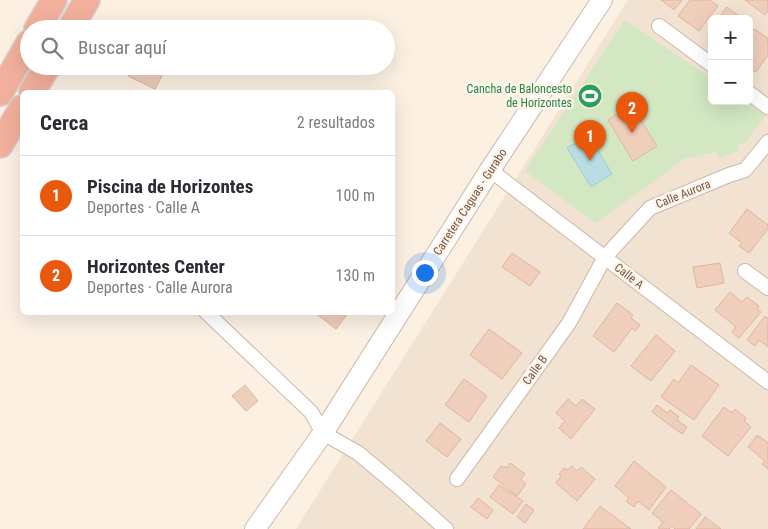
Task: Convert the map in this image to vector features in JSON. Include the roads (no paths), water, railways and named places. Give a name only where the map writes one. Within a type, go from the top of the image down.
[{"type":"highway","points":[[42,20],[54,0]]},
{"type":"highway","points":[[75,20],[87,0]]},
{"type":"highway","points":[[0,93],[20,59]]},
{"type":"highway","points":[[33,90],[42,75]]},
{"type":"highway","points":[[0,145],[20,111]]},
{"type":"main road","name":"Carretera Caguas - Gurabo","points":[[255,529],[323,433],[490,170],[602,0]]},
{"type":"street","points":[[659,26],[708,62]]},
{"type":"street","points":[[753,96],[768,107]]},
{"type":"street","name":"Calle Aurora","points":[[605,258],[650,208],[745,170],[768,142]]},
{"type":"street","name":"Calle A","points":[[490,170],[768,382]]},
{"type":"street","name":"Calle B","points":[[457,478],[568,323],[605,258]]},
{"type":"street","points":[[745,271],[768,288]]},
{"type":"street","points":[[209,315],[311,412],[323,433],[358,454],[446,529]]},
{"type":"water","points":[[589,135],[612,174],[591,187],[567,148]]},
{"type":"place","name":"Cancha de Baloncesto de Horizontes","points":[[590,96]]},
{"type":"place","name":"Horizontes Center","points":[[632,133]]},
{"type":"place","name":"Piscina de Horizontes","points":[[590,161]]}]
